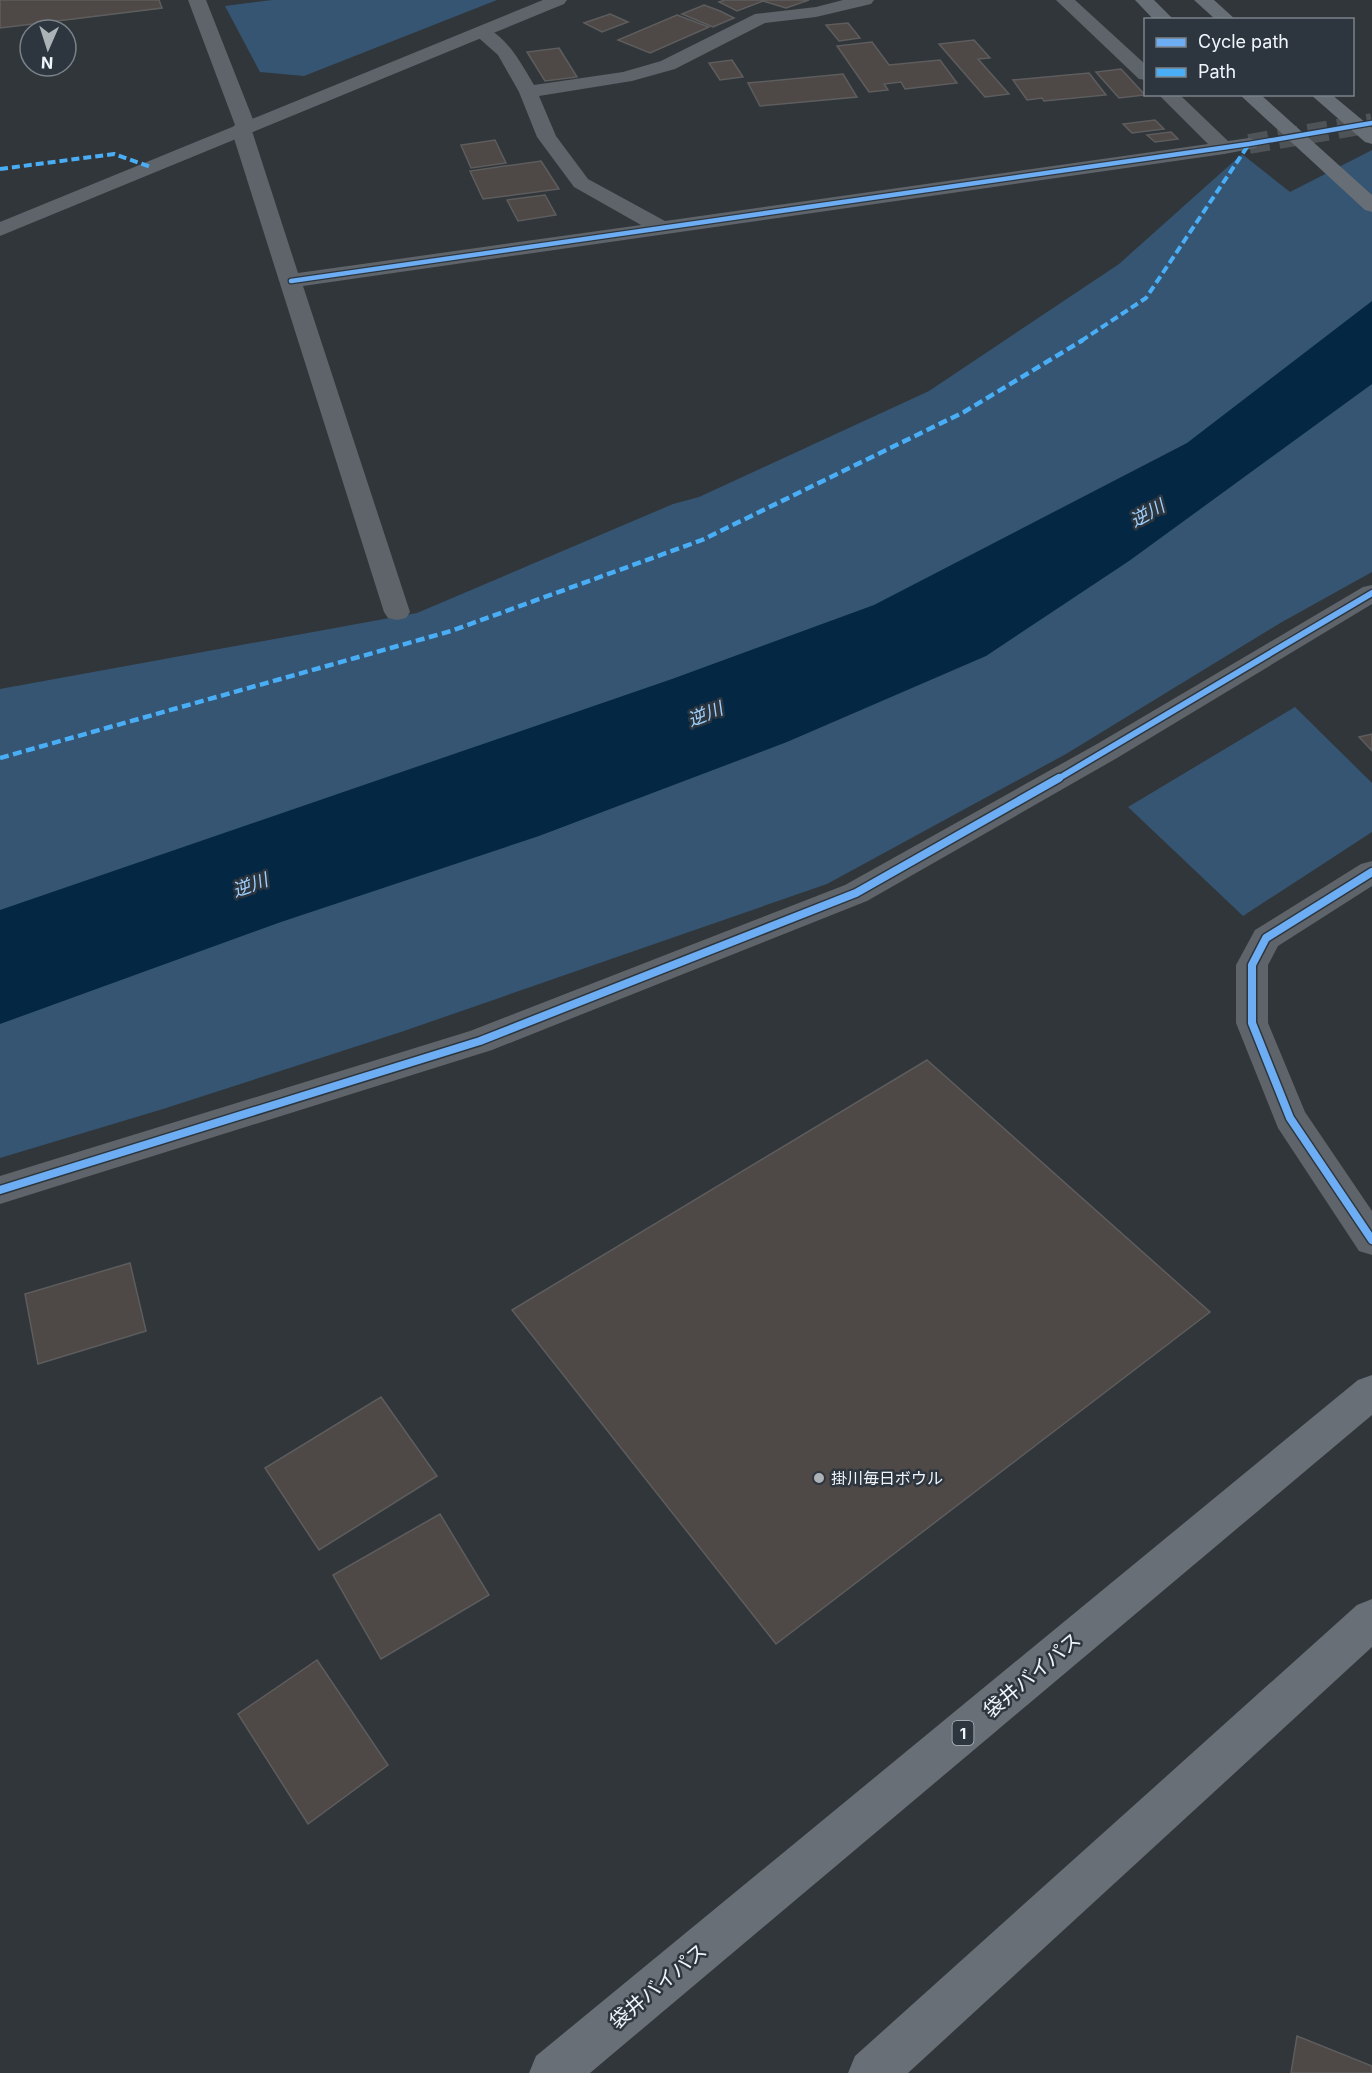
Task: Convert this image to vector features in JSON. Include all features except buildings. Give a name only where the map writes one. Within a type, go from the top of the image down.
[{"type":"highway","name":"袋井バイパス","points":[[553,2073],[1372,1392]]},
{"type":"highway","points":[[872,2073],[1372,1619]]},
{"type":"main road","points":[[1144,0],[1163,18]]},
{"type":"main road","points":[[1203,0],[1225,18]]},
{"type":"main road","points":[[1250,96],[1372,206]]},
{"type":"main road","points":[[1321,96],[1372,138]]},
{"type":"street","points":[[197,0],[244,128],[397,612]]},
{"type":"street","points":[[0,231],[244,128],[558,0]]},
{"type":"street","points":[[528,92],[624,77],[668,65],[762,18],[816,12],[865,0]]},
{"type":"street","points":[[1065,0],[1144,73]]},
{"type":"street","points":[[481,32],[505,52],[528,92],[548,137],[581,183],[662,228]]},
{"type":"street","points":[[1169,96],[1224,148]]},
{"type":"street","points":[[291,281],[1249,144]]},
{"type":"street","points":[[0,1190],[480,1041],[856,893],[1107,752],[1372,593]]},
{"type":"street","points":[[1372,872],[1266,938],[1252,965],[1252,1023],[1290,1118],[1372,1240]]},
{"type":"shaded area","points":[[272,0],[497,0],[304,76],[260,72],[225,6]]},
{"type":"shaded area","points":[[1372,150],[1372,572],[1282,622],[1066,754],[827,884],[401,1032],[163,1109],[0,1158],[0,689],[417,613],[673,504],[699,497],[929,391],[1119,264],[1242,154],[1290,192]]},
{"type":"shaded area","points":[[1295,707],[1372,783],[1372,832],[1243,916],[1128,807]]},
{"type":"water","name":"逆川","points":[[1372,301],[1372,384],[1129,561],[986,656],[787,742],[539,836],[281,922],[0,1024],[0,910],[672,679],[874,605],[1187,443]]},
{"type":"tunnel","points":[[1249,144],[1372,123]]},
{"type":"marked path","points":[[0,758],[451,631],[702,540],[964,412],[1104,327],[1146,298],[1249,144]]},
{"type":"marked path","points":[[0,169],[114,154],[151,167]]},
{"type":"cycle path","points":[[291,281],[1249,144],[1372,123]]},
{"type":"cycle path","points":[[0,1190],[480,1041],[856,893],[1107,751],[1372,593]]},
{"type":"cycle path","points":[[1372,872],[1266,938],[1252,965],[1252,1023],[1290,1118],[1372,1240]]},
{"type":"place","name":"掛川毎日ボウル","points":[[819,1478]]}]
